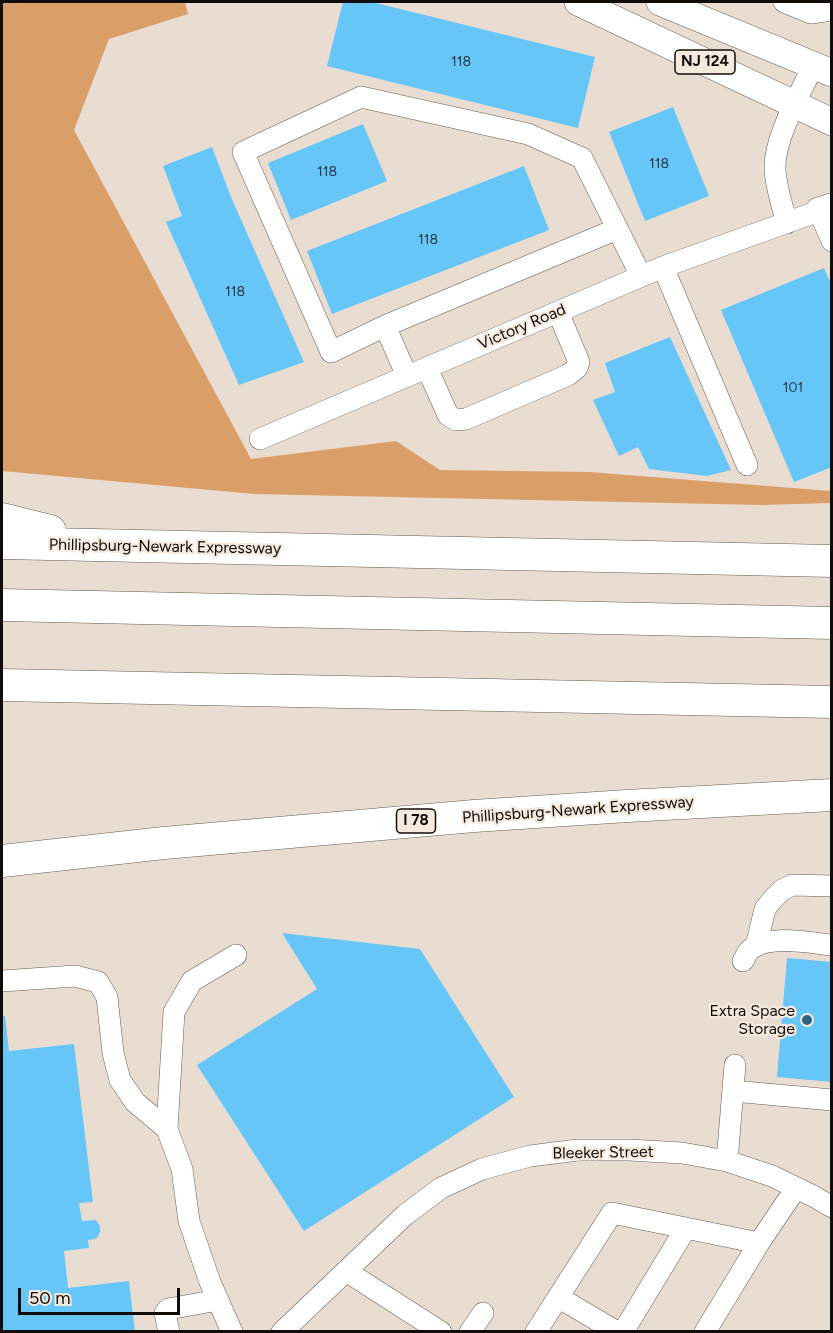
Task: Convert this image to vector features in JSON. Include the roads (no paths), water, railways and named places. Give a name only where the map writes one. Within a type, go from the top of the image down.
[{"type":"highway","points":[[2,519],[110,545]]},
{"type":"highway","name":"Phillipsburg-Newark Expressway","points":[[2,543],[831,561]]},
{"type":"highway","points":[[2,605],[831,623]]},
{"type":"highway","points":[[2,684],[831,702]]},
{"type":"highway","points":[[2,705],[212,689]]},
{"type":"highway","name":"Phillipsburg-Newark Expressway","points":[[2,861],[241,836],[496,814],[831,795]]},
{"type":"highway","points":[[2,870],[86,852]]},
{"type":"main road","name":"NJ 124","points":[[578,2],[831,122]]},
{"type":"main road","name":"NJ 124","points":[[660,2],[822,70]]},
{"type":"street","points":[[784,2],[811,13],[831,10]]},
{"type":"street","points":[[788,223],[776,182],[777,150],[794,105],[822,70]]},
{"type":"street","points":[[617,229],[331,351],[243,152],[361,97],[528,134],[582,158],[617,229],[640,276]]},
{"type":"street","points":[[825,209],[831,241]]},
{"type":"street","name":"Victory Road","points":[[260,439],[640,276],[825,209]]},
{"type":"street","points":[[663,267],[747,465]]},
{"type":"street","points":[[426,368],[448,415],[456,420],[466,419],[568,375],[577,368],[579,362],[577,356],[558,312]]},
{"type":"street","points":[[386,326],[407,376]]},
{"type":"street","points":[[831,886],[792,885],[782,890],[765,909],[750,953],[776,940],[831,945]]},
{"type":"street","points":[[232,1332],[210,1282],[189,1221],[182,1169],[167,1129],[174,1011],[192,981],[236,955]]},
{"type":"street","points":[[2,981],[75,976],[98,982],[107,997],[113,1053],[120,1080],[135,1102],[167,1129]]},
{"type":"street","points":[[728,1161],[735,1065]]},
{"type":"street","points":[[733,1091],[831,1100]]},
{"type":"street","name":"Bleeker Street","points":[[282,1332],[405,1215],[441,1188],[482,1169],[530,1156],[578,1150],[682,1153],[728,1161],[772,1176],[831,1208]]},
{"type":"street","points":[[705,1332],[759,1243],[796,1188]]},
{"type":"street","points":[[536,1332],[612,1213],[759,1243]]},
{"type":"street","points":[[623,1332],[686,1228]]},
{"type":"street","points":[[346,1271],[441,1332]]},
{"type":"street","points":[[558,1297],[617,1332]]},
{"type":"street","points":[[169,1332],[165,1312],[168,1309],[218,1300]]},
{"type":"street","points":[[470,1332],[483,1312]]},
{"type":"place","name":"Extra Space Storage","points":[[807,1020]]}]
